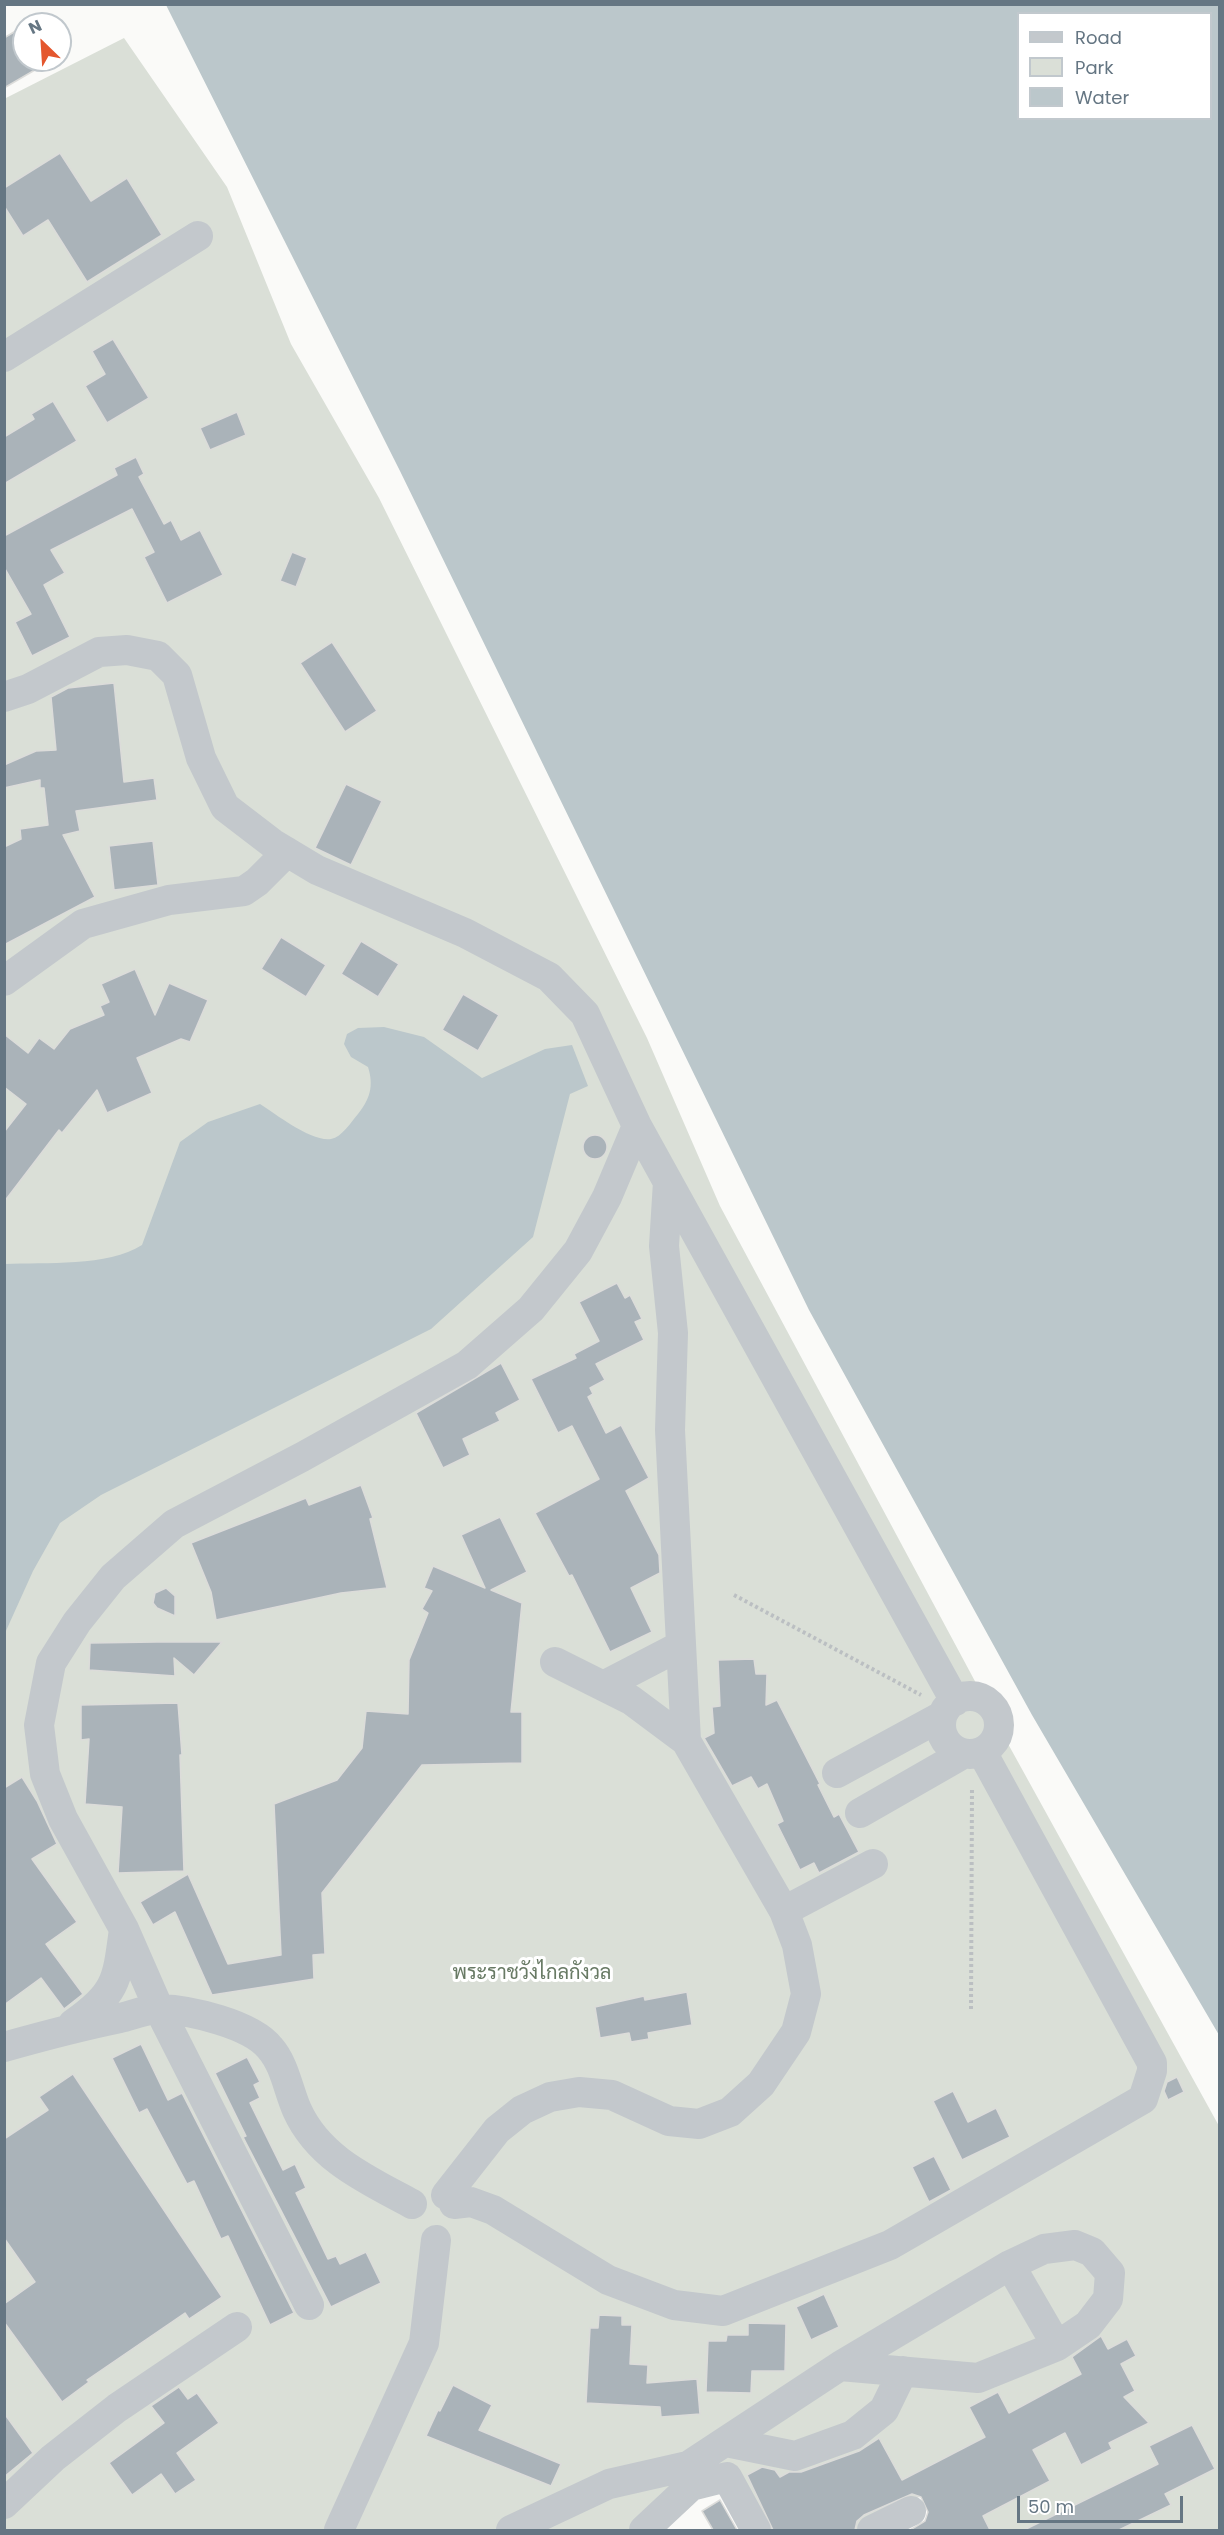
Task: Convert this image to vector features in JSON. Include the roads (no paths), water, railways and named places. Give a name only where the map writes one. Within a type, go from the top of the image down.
[{"type":"street","points":[[4,357],[198,236]]},
{"type":"street","points":[[4,697],[28,689],[99,652],[127,650],[158,656],[177,675],[201,758],[225,807],[287,852],[317,870],[465,933],[549,977],[585,1014],[637,1126],[948,1708],[941,1733],[946,1742],[972,1754],[1152,2063],[1143,2099],[890,2245],[723,2311],[674,2305],[608,2280],[493,2210],[471,2202],[450,2200],[425,2193],[412,2204],[409,2215],[413,2230],[425,2239],[436,2240],[453,2230],[458,2215],[450,2200]]},
{"type":"street","points":[[4,981],[83,924],[169,900],[244,891],[257,882],[287,852]]},
{"type":"street","points":[[309,2305],[159,2009],[124,1929],[63,1819],[45,1774],[39,1725],[51,1663],[77,1622],[113,1577],[174,1524],[302,1457],[467,1365],[531,1309],[578,1251],[607,1197],[637,1126]]},
{"type":"street","points":[[668,1182],[664,1246],[673,1333],[670,1430],[686,1741]]},
{"type":"street","points":[[603,1686],[680,1646]]},
{"type":"street","points":[[450,2200],[497,2130],[522,2110],[550,2097],[579,2092],[612,2095],[669,2121],[699,2124],[730,2112],[761,2084],[796,2032],[806,1994],[797,1945],[784,1911],[686,1741],[631,1700],[555,1662]]},
{"type":"street","points":[[837,1773],[968,1696],[979,1697],[995,1709],[1000,1729],[997,1738],[972,1754],[860,1813]]},
{"type":"street","points":[[784,1911],[873,1864]]},
{"type":"street","points":[[66,2030],[101,2004],[114,1983],[124,1929]]},
{"type":"street","points":[[4,2047],[159,2009],[227,2021],[257,2035],[271,2048],[282,2068],[298,2112],[315,2138],[343,2164],[412,2204]]},
{"type":"street","points":[[339,2530],[424,2343],[436,2240]]},
{"type":"street","points":[[511,2530],[609,2484],[688,2466],[840,2366],[1010,2265],[1044,2249],[1075,2245],[1092,2252],[1110,2273],[1108,2299],[1088,2325],[1057,2346],[978,2378],[840,2366]]},
{"type":"street","points":[[1010,2265],[1057,2346]]},
{"type":"street","points":[[4,2504],[53,2458],[117,2408],[237,2327]]},
{"type":"street","points":[[726,2442],[795,2456],[853,2435],[884,2410],[903,2371]]},
{"type":"street","points":[[644,2530],[691,2486],[727,2477],[756,2530]]},
{"type":"street","points":[[872,2530],[911,2511]]},
{"type":"water","points":[[166,5],[1219,5],[1219,2035],[1032,1715],[809,1310],[400,471]]},
{"type":"water","points":[[384,1027],[424,1037],[482,1078],[545,1049],[572,1045],[588,1086],[570,1094],[533,1237],[431,1329],[101,1495],[60,1523],[33,1571],[5,1633],[5,1264],[94,1260],[128,1252],[142,1245],[180,1142],[208,1122],[260,1104],[304,1132],[323,1139],[335,1138],[346,1129],[362,1108],[371,1086],[368,1067],[351,1057],[344,1044],[347,1034],[358,1028]]},
{"type":"park label","name":"พระราชวังไกลกังวล","points":[[532,1974]]}]
